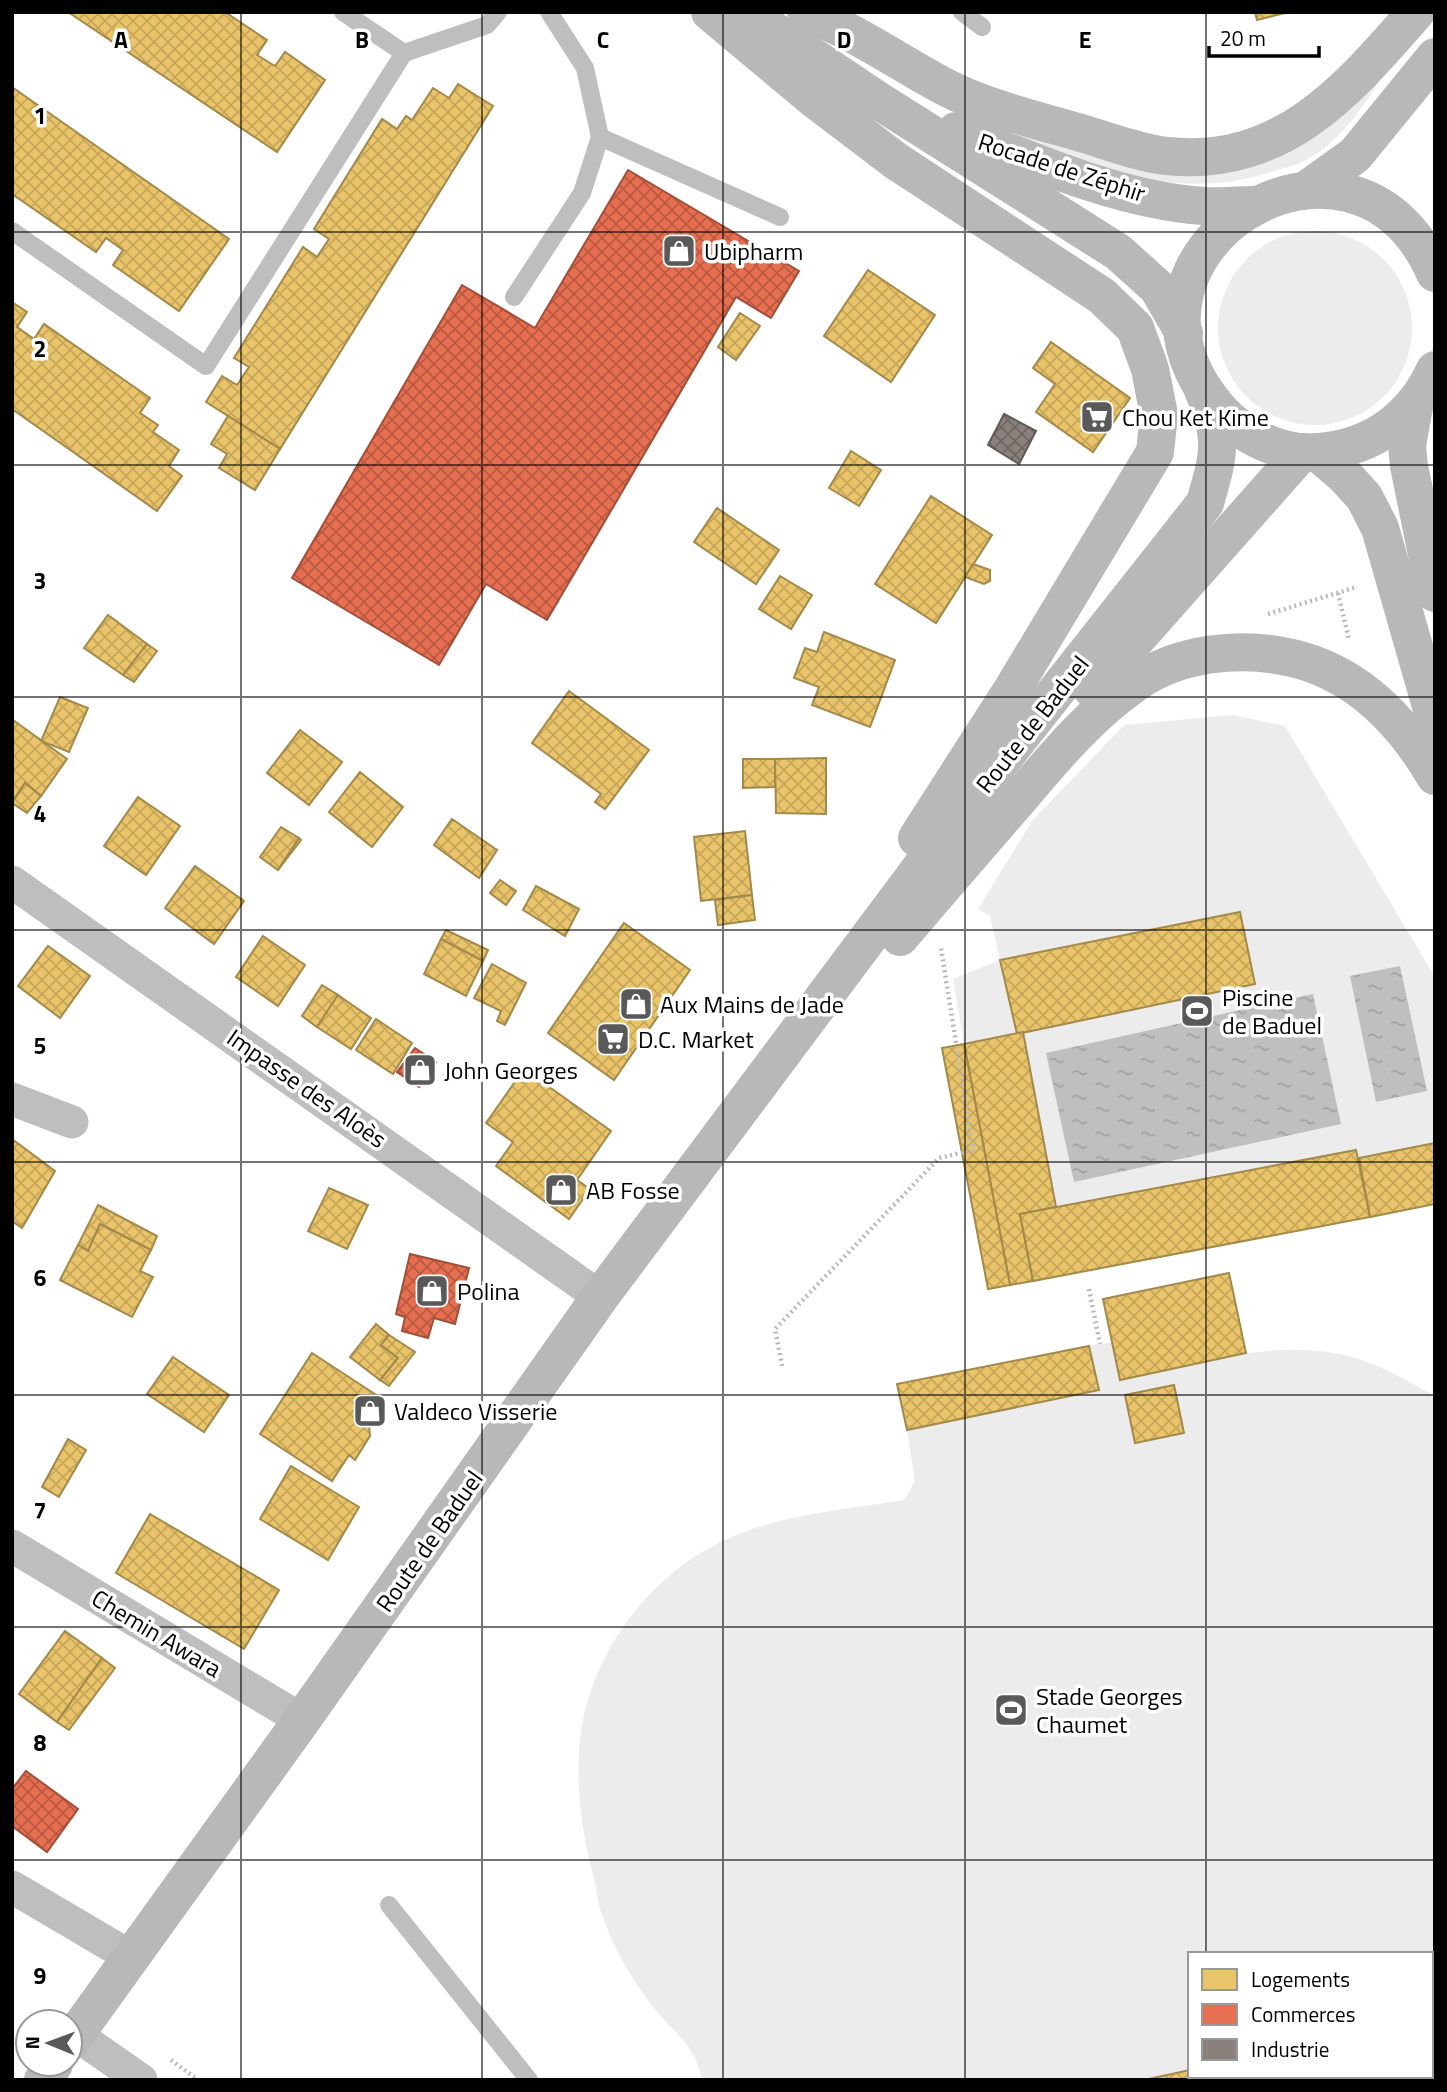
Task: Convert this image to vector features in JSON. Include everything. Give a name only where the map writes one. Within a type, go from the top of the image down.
[{"type":"main road","points":[[710,12],[813,98],[896,161],[1102,296],[1135,328],[1150,369],[1159,415],[1155,452],[792,1043]]},
{"type":"main road","name":"Rocade de Zéphir","points":[[747,12],[879,102],[1118,252],[1158,288],[1184,333]]},
{"type":"main road","points":[[806,12],[846,28],[947,88],[1034,119],[1166,156],[1219,156],[1266,145],[1321,110],[1365,72],[1416,12]]},
{"type":"main road","points":[[1306,190],[1355,155],[1435,57]]},
{"type":"main road","name":"Rocade de Zéphir","points":[[879,102],[1030,160],[1142,195],[1203,206],[1252,205]]},
{"type":"main road","points":[[1184,333],[1184,302],[1197,264],[1207,246],[1227,223],[1252,205],[1279,194],[1306,190],[1333,191],[1383,210],[1404,227],[1422,247],[1434,272]]},
{"type":"main road","points":[[1434,272],[1435,264]]},
{"type":"main road","name":"Route de Baduel","points":[[84,2022],[302,1720],[600,1297],[987,779],[1205,503],[1218,457],[1217,422],[1190,363],[1184,333]]},
{"type":"main road","points":[[1203,390],[1229,421],[1263,442],[1309,452],[1350,447],[1380,435],[1414,406],[1435,370]]},
{"type":"main road","points":[[1414,406],[1407,446],[1409,466],[1435,593]]},
{"type":"main road","points":[[1309,452],[1345,476],[1364,498],[1380,528],[1435,720]]},
{"type":"main road","name":"Route de Baduel","points":[[792,1043],[1134,639],[1309,452]]},
{"type":"main road","points":[[792,1043],[870,971],[1070,740],[1135,683],[1182,661],[1228,652],[1268,652],[1310,662],[1347,680],[1382,707],[1402,726],[1435,776]]},
{"type":"street","name":"Impasse des Aloès","points":[[12,881],[600,1297]]},
{"type":"street","points":[[12,1100],[72,1122]]},
{"type":"street","name":"Chemin Awara","points":[[12,1546],[302,1720]]},
{"type":"street","points":[[12,1887],[131,1957]]},
{"type":"street","points":[[84,2055],[141,2080]]},
{"type":"lane","points":[[343,12],[404,53]]},
{"type":"lane","points":[[12,231],[206,366],[404,53],[487,24],[498,12]]},
{"type":"lane","points":[[514,297],[582,193],[600,137],[585,68],[549,12]]},
{"type":"lane","points":[[962,12],[982,27]]},
{"type":"lane","points":[[600,137],[780,217]]},
{"type":"lane","points":[[389,1905],[529,2080]]},
{"type":"path","points":[[1264,615],[1362,585]]},
{"type":"path","points":[[1338,593],[1352,653]]},
{"type":"path","points":[[782,1366],[775,1329],[939,1158],[973,1150],[939,938]]},
{"type":"path","points":[[1089,1289],[1100,1343]]},
{"type":"shaded area","points":[[1390,64],[1354,118],[1319,152],[1298,164],[1237,180],[1204,184],[1173,182],[1111,171],[1016,141],[1013,127],[1195,173]]},
{"type":"shaded area","points":[[1315,231],[1352,238],[1384,259],[1405,291],[1412,328],[1405,365],[1384,397],[1352,418],[1315,425],[1278,418],[1246,397],[1225,365],[1218,328],[1225,291],[1246,259],[1278,238]]},
{"type":"shaded area","name":"Piscine de Baduel","points":[[1233,715],[1285,726],[1435,977],[1435,1204],[988,1289],[942,1048],[964,1044],[953,979],[1000,960],[990,916],[978,909],[1032,821],[1124,725]]},
{"type":"shaded area","name":"Stade Georges Chaumet","points":[[1112,1342],[1120,1380],[1246,1353],[1310,1350],[1373,1364],[1435,1396],[1435,2080],[702,2080],[691,2051],[660,2015],[626,1968],[601,1911],[586,1843],[578,1769],[581,1732],[599,1670],[614,1641],[632,1614],[654,1590],[705,1550],[734,1536],[775,1522],[904,1500],[915,1481],[907,1430],[1098,1390],[1089,1346]]},
{"type":"water","points":[[1400,966],[1427,1091],[1376,1102],[1350,976]]},
{"type":"water","points":[[1313,994],[1341,1124],[1074,1182],[1046,1053]]},
{"type":"building: Logements","points":[[68,12],[225,12],[267,40],[257,55],[275,66],[285,52],[325,80],[277,152]]},
{"type":"building: Logements","points":[[1255,12],[1289,12],[1257,20]]},
{"type":"building: Logements","points":[[458,84],[493,106],[280,449],[206,402],[222,376],[237,385],[249,367],[234,358],[303,247],[317,257],[329,239],[314,229],[382,119],[397,129],[406,116],[412,120],[433,88],[449,98]]},
{"type":"building: Logements","points":[[12,87],[229,239],[179,311],[113,265],[123,250],[106,238],[96,252],[12,194]]},
{"type":"building: Logements","points":[[868,270],[935,315],[891,382],[824,336]]},
{"type":"building: Logements","points":[[12,302],[27,312],[17,327],[34,339],[44,324],[150,398],[140,413],[158,425],[153,432],[179,450],[169,466],[182,476],[157,511],[12,409]]},
{"type":"building: Logements","points":[[740,313],[760,326],[736,360],[718,347]]},
{"type":"building: Logements","points":[[1051,342],[1130,398],[1093,452],[1036,412],[1055,384],[1033,368]]},
{"type":"building: Logements","points":[[228,416],[280,449],[255,490],[219,468],[227,454],[211,444]]},
{"type":"building: Logements","points":[[851,451],[881,470],[859,506],[829,488]]},
{"type":"building: Logements","points":[[931,496],[992,535],[936,623],[875,584]]},
{"type":"building: Logements","points":[[717,508],[779,550],[756,584],[694,542]]},
{"type":"building: Logements","points":[[973,564],[990,570],[990,581],[984,584],[965,577]]},
{"type":"building: Logements","points":[[780,576],[812,595],[791,629],[759,609]]},
{"type":"building: Logements","points":[[108,615],[147,644],[123,675],[84,648]]},
{"type":"building: Logements","points":[[824,632],[895,660],[870,727],[812,705],[819,687],[794,678],[805,648],[817,652]]},
{"type":"building: Logements","points":[[147,644],[157,651],[134,682],[123,675]]},
{"type":"building: Logements","points":[[569,691],[649,750],[605,809],[595,802],[601,794],[532,743]]},
{"type":"building: Logements","points":[[60,697],[88,708],[69,752],[41,741]]},
{"type":"building: Logements","points":[[13,720],[67,759],[41,796],[25,783],[12,802]]},
{"type":"building: Logements","points":[[300,730],[342,762],[309,805],[267,773]]},
{"type":"building: Logements","points":[[826,758],[826,814],[776,813],[775,759]]},
{"type":"building: Logements","points":[[743,759],[775,759],[775,787],[743,788]]},
{"type":"building: Logements","points":[[360,772],[403,807],[372,847],[329,812]]},
{"type":"building: Logements","points":[[25,783],[41,796],[27,813],[12,803]]},
{"type":"building: Logements","points":[[138,797],[180,826],[146,875],[104,846]]},
{"type":"building: Logements","points":[[452,819],[497,850],[479,878],[434,845]]},
{"type":"building: Logements","points":[[281,827],[299,838],[278,870],[260,857]]},
{"type":"building: Logements","points":[[745,831],[752,895],[701,901],[694,837]]},
{"type":"building: Logements","points":[[299,838],[301,840],[278,870]]},
{"type":"building: Logements","points":[[195,866],[244,901],[214,944],[165,908]]},
{"type":"building: Logements","points":[[500,880],[516,891],[506,905],[490,893]]},
{"type":"building: Logements","points":[[536,886],[579,909],[565,936],[523,910]]},
{"type":"building: Logements","points":[[752,895],[755,920],[718,925],[715,900]]},
{"type":"building: Logements","points":[[1240,912],[1255,984],[1017,1034],[1000,960]]},
{"type":"building: Logements","points":[[624,923],[690,970],[614,1080],[548,1033]]},
{"type":"building: Logements","points":[[446,930],[488,950],[483,961],[441,939]]},
{"type":"building: Logements","points":[[263,936],[305,965],[278,1006],[236,977]]},
{"type":"building: Logements","points":[[441,939],[483,961],[466,996],[424,974]]},
{"type":"building: Logements","points":[[48,946],[90,976],[60,1018],[18,986]]},
{"type":"building: Logements","points":[[492,964],[526,983],[505,1025],[497,1021],[501,1011],[474,998]]},
{"type":"building: Logements","points":[[322,985],[338,995],[317,1027],[302,1016]]},
{"type":"building: Logements","points":[[338,995],[371,1018],[351,1049],[317,1027]]},
{"type":"building: Logements","points":[[376,1019],[412,1043],[393,1074],[356,1050]]},
{"type":"building: Logements","points":[[1023,1032],[1056,1207],[1020,1214],[1033,1281],[1010,1285],[964,1044]]},
{"type":"building: Logements","points":[[964,1044],[1010,1285],[988,1289],[942,1048]]},
{"type":"building: Logements","points":[[524,1069],[611,1131],[577,1180],[590,1189],[569,1219],[496,1166],[513,1142],[486,1123]]},
{"type":"building: Logements","points":[[12,1139],[55,1171],[22,1228],[12,1221]]},
{"type":"building: Logements","points":[[1435,1143],[1435,1204],[1370,1217],[1359,1158]]},
{"type":"building: Logements","points":[[1356,1150],[1370,1217],[1033,1281],[1020,1214]]},
{"type":"building: Logements","points":[[329,1188],[368,1205],[347,1249],[308,1231]]},
{"type":"building: Logements","points":[[98,1205],[157,1236],[151,1250],[100,1224],[88,1251],[78,1245]]},
{"type":"building: Logements","points":[[100,1224],[151,1250],[140,1271],[153,1277],[132,1317],[60,1280],[78,1245],[88,1251]]},
{"type":"building: Logements","points":[[1229,1273],[1246,1353],[1120,1380],[1103,1299]]},
{"type":"building: Logements","points":[[376,1324],[389,1335],[381,1345],[398,1358],[380,1380],[350,1357]]},
{"type":"building: Logements","points":[[389,1335],[415,1352],[389,1386],[380,1380],[398,1358],[381,1345]]},
{"type":"building: Logements","points":[[1089,1346],[1099,1390],[907,1430],[897,1384]]},
{"type":"building: Logements","points":[[312,1353],[384,1400],[369,1424],[370,1436],[355,1460],[349,1455],[332,1481],[260,1434]]},
{"type":"building: Logements","points":[[173,1357],[229,1395],[204,1432],[147,1394]]},
{"type":"building: Logements","points":[[1174,1385],[1184,1433],[1135,1443],[1125,1395]]},
{"type":"building: Logements","points":[[68,1439],[86,1450],[59,1497],[42,1487]]},
{"type":"building: Logements","points":[[291,1466],[359,1507],[328,1560],[260,1519]]},
{"type":"building: Logements","points":[[150,1514],[279,1590],[244,1649],[116,1573]]},
{"type":"building: Logements","points":[[65,1631],[102,1658],[57,1722],[19,1694]]},
{"type":"building: Logements","points":[[102,1658],[115,1668],[69,1730],[57,1722]]},
{"type":"building: Logements","points":[[1188,2070],[1188,2078],[1213,2080],[1144,2080]]},
{"type":"building: Commerces","points":[[628,170],[799,271],[771,318],[736,297],[547,620],[486,584],[439,665],[292,578],[462,285],[535,328]]},
{"type":"building: Commerces","points":[[415,1048],[436,1062],[419,1087],[397,1072]]},
{"type":"building: Commerces","name":"Polina","points":[[410,1254],[469,1268],[455,1324],[434,1318],[428,1338],[402,1331],[405,1317],[396,1314]]},
{"type":"building: Commerces","points":[[26,1771],[78,1809],[47,1852],[12,1826],[12,1789]]},
{"type":"building: Industrie","points":[[1004,414],[1036,431],[1019,464],[988,445]]},
{"type":"place","name":"Ubipharm","points":[[679,251]]},
{"type":"place","name":"Chou Ket Kime","points":[[1097,417]]},
{"type":"place","name":"Aux Mains de Jade","points":[[636,1004]]},
{"type":"place","name":"Piscine de Baduel","points":[[1197,1011]]},
{"type":"place","name":"D.C. Market","points":[[613,1039]]},
{"type":"place","name":"John Georges","points":[[420,1070]]},
{"type":"place","name":"AB Fosse","points":[[561,1190]]},
{"type":"place","name":"Polina","points":[[432,1291]]},
{"type":"place","name":"Valdeco Visserie","points":[[370,1411]]},
{"type":"place","name":"Stade Georges Chaumet","points":[[1011,1710]]}]
